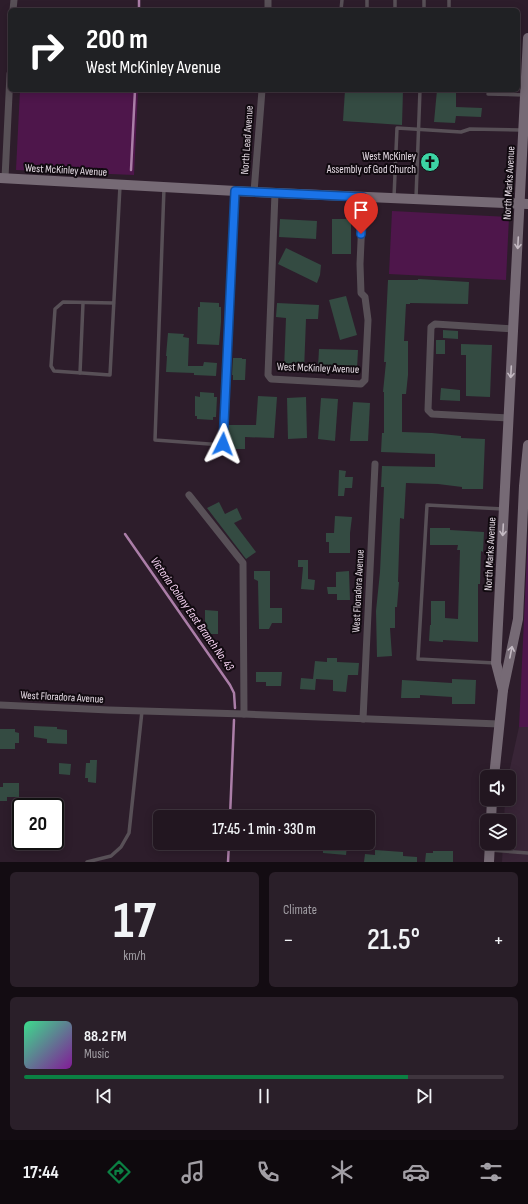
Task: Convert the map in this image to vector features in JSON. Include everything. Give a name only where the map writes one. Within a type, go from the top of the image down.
[{"type":"main road","name":"North Marks Avenue","points":[[503,690],[496,663],[514,329],[524,204],[524,130],[526,95],[525,62],[528,38]]},
{"type":"main road","name":"West McKinley Avenue","points":[[2,178],[254,192],[524,204]]},
{"type":"main road","name":"North Marks Avenue","points":[[495,770],[503,690],[518,618],[524,486],[528,445]]},
{"type":"main road","points":[[489,862],[490,850]]},
{"type":"street","points":[[2,178],[9,92]]},
{"type":"street","name":"North Lead Avenue","points":[[254,192],[262,92]]},
{"type":"street","name":"West McKinley Avenue","points":[[275,193],[268,375],[271,379],[361,384],[365,380],[368,320],[365,297],[361,293],[360,264],[363,197]]},
{"type":"street","points":[[509,418],[432,414],[428,410],[431,327],[435,324],[514,329]]},
{"type":"street","name":"West Floradora Avenue","points":[[363,719],[375,464]]},
{"type":"street","points":[[189,495],[243,563],[244,714]]},
{"type":"street","name":"West Floradora Avenue","points":[[0,705],[499,724]]},
{"type":"lane","points":[[416,199],[420,92]]},
{"type":"lane","points":[[488,94],[526,95]]},
{"type":"lane","points":[[394,198],[397,128],[461,132],[470,129],[524,130]]},
{"type":"lane","points":[[114,303],[63,302],[55,309],[52,366],[54,371],[110,375],[114,303],[120,184]]},
{"type":"lane","points":[[164,187],[155,440],[216,444],[223,444],[235,191]]},
{"type":"lane","points":[[80,373],[83,303]]},
{"type":"lane","points":[[496,663],[418,659],[427,505],[504,509]]},
{"type":"lane","points":[[86,862],[111,856],[121,848],[129,833],[142,711]]},
{"type":"lane","points":[[509,850],[528,853]]},
{"type":"shaded area","points":[[20,92],[138,92],[134,175],[16,170]]},
{"type":"shaded area","points":[[392,211],[509,217],[506,280],[389,274]]},
{"type":"shaded area","points":[[528,533],[528,727],[519,727]]},
{"type":"shaded area","points":[[519,727],[528,727],[528,862],[502,862],[503,850],[516,850],[516,814],[504,814],[505,806],[516,806],[516,770],[510,770]]},
{"type":"building","points":[[345,92],[403,92],[402,125],[343,121]]},
{"type":"building","points":[[437,92],[456,92],[456,107],[482,108],[481,117],[456,116],[455,123],[434,122]]},
{"type":"building","points":[[280,219],[317,221],[316,239],[279,237]]},
{"type":"building","points":[[332,219],[351,219],[351,254],[332,254]]},
{"type":"building","points":[[286,248],[321,265],[317,283],[278,264]]},
{"type":"building","points":[[418,279],[469,282],[468,304],[406,304],[404,341],[408,341],[408,375],[406,394],[402,394],[402,432],[432,433],[461,436],[461,438],[485,439],[483,489],[462,489],[462,487],[438,484],[406,483],[404,519],[400,518],[399,582],[397,607],[395,607],[395,628],[390,628],[392,656],[377,657],[376,611],[380,572],[384,487],[381,487],[382,466],[435,467],[435,454],[381,452],[382,433],[384,433],[383,392],[386,362],[384,362],[388,280]]},
{"type":"building","points":[[346,296],[357,335],[340,340],[329,300]]},
{"type":"building","points":[[200,302],[219,303],[219,307],[221,307],[219,345],[197,344],[198,307],[200,307]]},
{"type":"building","points":[[277,303],[319,305],[318,319],[306,319],[304,371],[284,370],[286,318],[276,317]]},
{"type":"building","points":[[443,330],[458,331],[458,339],[443,338]]},
{"type":"building","points":[[168,333],[184,334],[183,337],[189,338],[188,366],[203,366],[204,362],[217,363],[216,376],[194,375],[194,373],[166,372]]},
{"type":"building","points":[[436,340],[445,340],[445,354],[436,354]]},
{"type":"building","points":[[461,344],[492,345],[490,397],[466,396],[466,355],[461,355]]},
{"type":"building","points":[[319,349],[358,350],[357,369],[318,367]]},
{"type":"building","points":[[233,358],[246,359],[245,380],[233,380]]},
{"type":"building","points":[[441,388],[460,390],[460,401],[440,400]]},
{"type":"building","points":[[200,392],[214,393],[214,397],[217,397],[216,417],[213,417],[213,420],[197,419],[197,416],[195,416],[195,396],[200,397]]},
{"type":"building","points":[[258,396],[277,397],[274,438],[245,437],[245,449],[233,449],[233,442],[227,442],[227,425],[256,425]]},
{"type":"building","points":[[306,397],[307,438],[288,439],[287,398]]},
{"type":"building","points":[[321,398],[338,399],[335,441],[318,439]]},
{"type":"building","points":[[353,402],[370,403],[368,441],[350,441]]},
{"type":"building","points":[[339,470],[346,471],[345,477],[353,477],[352,488],[345,488],[344,496],[338,496]]},
{"type":"building","points":[[219,502],[225,514],[237,508],[242,519],[234,523],[256,552],[246,559],[207,508]]},
{"type":"building","points":[[335,516],[352,517],[350,553],[329,553],[329,542],[326,542],[326,533],[334,533]]},
{"type":"building","points":[[430,528],[450,528],[450,530],[484,532],[483,552],[481,551],[480,584],[478,584],[478,642],[443,640],[443,642],[429,641],[431,601],[445,601],[445,618],[458,619],[460,550],[457,550],[458,545],[430,545]]},
{"type":"building","points":[[298,560],[308,560],[308,579],[315,580],[314,590],[301,589],[303,567],[298,567]]},
{"type":"building","points":[[254,571],[270,571],[270,608],[282,608],[282,623],[272,623],[269,629],[259,629],[258,581],[254,579]]},
{"type":"building","points":[[349,571],[350,600],[337,600],[337,594],[328,594],[327,587],[336,587],[336,572]]},
{"type":"building","points":[[205,610],[218,611],[218,634],[205,634]]},
{"type":"building","points":[[327,658],[337,658],[337,662],[359,663],[358,675],[348,675],[346,692],[333,691],[333,680],[316,679],[315,690],[300,689],[301,678],[313,679],[315,661],[327,662]]},
{"type":"building","points":[[256,672],[282,672],[281,686],[266,686],[266,682],[256,682]]},
{"type":"building","points":[[452,679],[476,680],[475,704],[452,704],[452,697],[420,695],[420,698],[401,698],[402,680],[452,683]]},
{"type":"building","points":[[34,726],[57,727],[57,729],[67,730],[67,744],[47,743],[47,739],[34,737]]},
{"type":"building","points":[[0,729],[15,729],[15,732],[19,733],[19,743],[15,743],[15,749],[0,749]]},
{"type":"building","points":[[90,760],[97,760],[96,783],[88,782],[88,778],[85,778],[86,763],[90,763]]},
{"type":"building","points":[[59,763],[71,764],[70,775],[59,774]]},
{"type":"building","points":[[3,783],[19,783],[19,797],[7,797],[7,801],[0,801],[0,787],[3,787]]},
{"type":"building","points":[[323,850],[346,850],[346,855],[323,853]]},
{"type":"building","points":[[375,850],[403,852],[403,856],[417,857],[417,862],[364,862],[365,854],[375,855]]},
{"type":"building","points":[[433,851],[453,851],[453,862],[425,862],[426,853],[433,853]]},
{"type":"waterway","name":"Victoria Colony East Branch No. 43","points":[[139,0],[139,8]]},
{"type":"waterway","name":"Victoria Colony East Branch No. 43","points":[[131,170],[135,92]]},
{"type":"waterway","name":"Victoria Colony East Branch No. 43","points":[[125,534],[230,685],[234,693],[235,708]]},
{"type":"waterway","name":"Victoria Colony East Branch No. 43","points":[[230,810],[234,720]]},
{"type":"waterway","name":"Victoria Colony East Branch No. 43","points":[[228,862],[229,850]]},
{"type":"place","name":"West McKinley Assembly of God Church","points":[[430,162]]},
{"type":"route","points":[[223,444],[235,191],[363,197],[361,234]]}]
